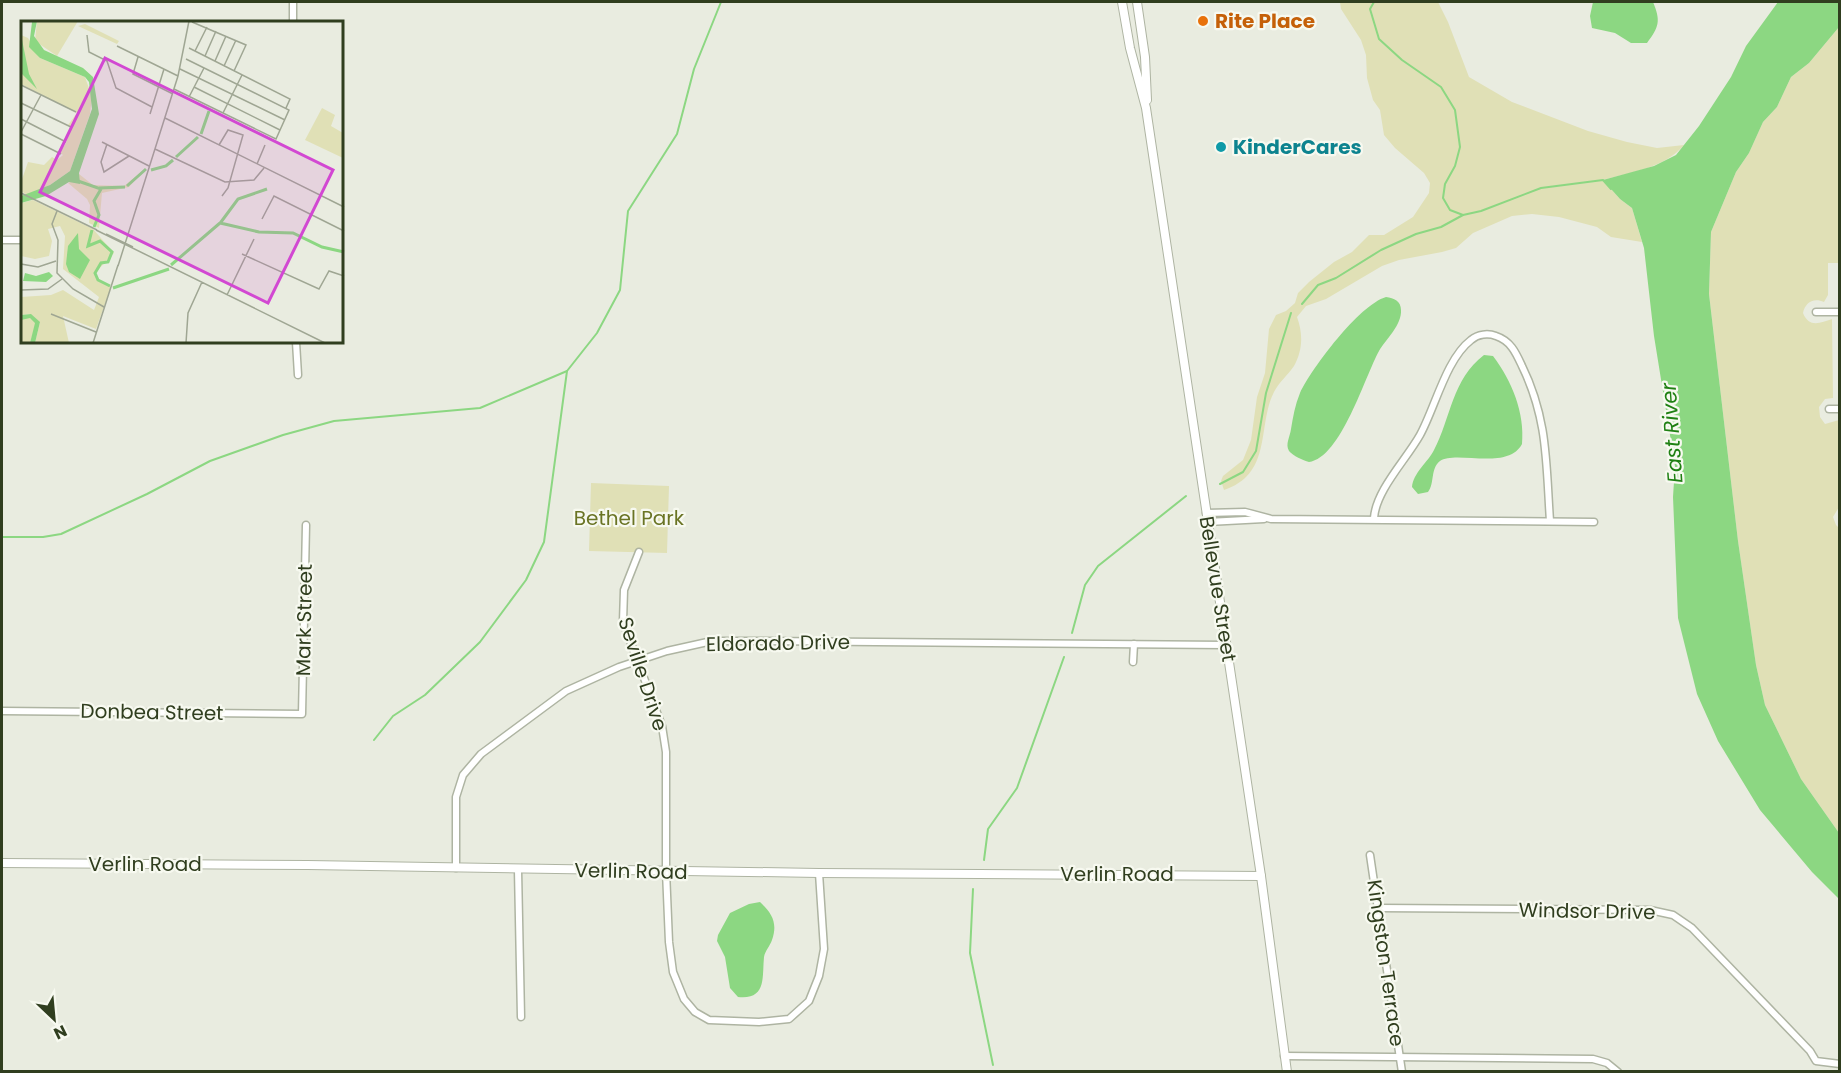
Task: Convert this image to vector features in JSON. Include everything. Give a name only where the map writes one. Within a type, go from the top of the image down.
[{"type":"street","points":[[293,2],[293,21]]},
{"type":"street","name":"Bellevue Street","points":[[1122,2],[1130,48],[1146,108],[1261,876],[1287,1071]]},
{"type":"street","name":"Bellevue Street","points":[[1137,2],[1148,86],[1146,108]]},
{"type":"street","points":[[2,240],[21,240]]},
{"type":"street","points":[[1816,312],[1839,312]]},
{"type":"street","points":[[1374,518],[1374,508],[1380,496],[1419,436],[1449,370],[1471,339],[1483,334],[1495,335],[1506,340],[1513,348],[1533,388],[1544,431],[1550,521]]},
{"type":"street","points":[[296,344],[298,375]]},
{"type":"street","points":[[1829,409],[1839,409]]},
{"type":"street","points":[[1207,518],[1245,512],[1271,519],[1374,518],[1594,522]]},
{"type":"street","name":"Mark Street","points":[[302,714],[306,525]]},
{"type":"street","name":"Seville Drive","points":[[639,552],[624,590],[623,622],[662,726],[666,752],[666,871]]},
{"type":"street","name":"Eldorado Drive","points":[[456,868],[456,796],[463,775],[481,754],[566,691],[637,661],[668,651],[712,641],[1226,645]]},
{"type":"street","points":[[1133,662],[1134,644]]},
{"type":"street","name":"Donbea Street","points":[[2,711],[302,714]]},
{"type":"street","name":"Kingston Terrace","points":[[1370,855],[1402,1071]]},
{"type":"street","name":"Verlin Road","points":[[2,863],[1261,876]]},
{"type":"street","points":[[518,870],[521,1017]]},
{"type":"street","points":[[666,871],[673,972],[684,999],[695,1012],[709,1020],[759,1023],[789,1019],[809,1001],[819,976],[824,949],[819,873]]},
{"type":"street","name":"Windsor Drive","points":[[1378,908],[1650,910],[1673,915],[1692,928],[1810,1051],[1816,1061],[1839,1064]]},
{"type":"street","points":[[1284,1056],[1593,1059],[1607,1063],[1618,1071]]},
{"type":"green space","points":[[1340,2],[1438,2],[1469,77],[1512,102],[1588,131],[1627,142],[1657,148],[1684,145],[1676,153],[1657,164],[1603,180],[1620,199],[1632,208],[1642,242],[1611,237],[1597,227],[1559,217],[1532,214],[1512,216],[1473,233],[1456,248],[1399,260],[1382,266],[1326,299],[1306,306],[1297,317],[1301,335],[1299,354],[1294,366],[1274,392],[1257,461],[1240,483],[1224,490],[1221,481],[1223,476],[1243,460],[1251,440],[1257,397],[1265,373],[1269,329],[1276,315],[1286,311],[1295,303],[1298,293],[1309,282],[1334,262],[1352,252],[1369,235],[1384,235],[1413,217],[1429,193],[1430,183],[1424,173],[1395,148],[1384,135],[1380,110],[1373,100],[1367,78],[1366,55],[1361,40],[1341,9]]},
{"type":"green space","points":[[1839,27],[1839,263],[1828,263],[1828,295],[1824,302],[1816,300],[1810,302],[1803,313],[1805,318],[1812,323],[1832,319],[1833,398],[1825,399],[1819,407],[1820,417],[1825,424],[1839,420],[1839,507],[1833,517],[1840,529],[1839,833],[1801,779],[1765,705],[1756,665],[1738,541],[1709,294],[1711,232],[1736,172],[1749,153],[1763,122],[1777,107],[1791,77],[1809,63]]},
{"type":"green space","name":"Bethel Park","points":[[591,483],[669,486],[667,553],[589,551]]},
{"type":"water","points":[[1593,2],[1653,2],[1658,24],[1647,43],[1631,43],[1615,33],[1592,28],[1590,16]]},
{"type":"water","name":"East River","points":[[1778,2],[1839,2],[1839,27],[1809,63],[1791,77],[1777,107],[1763,122],[1749,153],[1736,172],[1711,232],[1709,294],[1738,541],[1756,665],[1765,705],[1801,779],[1839,833],[1839,899],[1812,872],[1760,810],[1718,741],[1697,694],[1678,618],[1673,497],[1675,466],[1654,336],[1644,248],[1632,208],[1620,199],[1603,180],[1654,166],[1676,155],[1699,126],[1731,77],[1746,46]]},
{"type":"water","points":[[1386,297],[1400,304],[1401,316],[1379,351],[1342,432],[1321,457],[1309,462],[1296,456],[1289,451],[1288,443],[1297,402],[1306,382],[1350,324],[1375,302]]},
{"type":"water","points":[[1484,355],[1493,356],[1516,398],[1521,421],[1522,444],[1515,452],[1506,456],[1448,458],[1440,461],[1435,468],[1428,492],[1418,494],[1412,487],[1415,477],[1440,438],[1453,400],[1465,375]]},
{"type":"water","points":[[760,902],[773,919],[774,934],[765,955],[761,986],[754,995],[738,997],[730,988],[725,957],[717,941],[718,935],[730,913],[749,904]]},
{"type":"waterway","points":[[2,537],[43,537],[61,534],[147,494],[210,461],[283,435],[334,421],[480,408],[567,371],[597,333],[620,290],[628,211],[677,134],[694,69],[721,2]]},
{"type":"waterway","points":[[1374,2],[1370,9],[1379,39],[1402,60],[1441,87],[1455,110],[1460,147],[1455,166],[1445,184],[1443,198],[1450,210],[1463,215],[1481,211],[1541,188],[1603,180],[1611,189]]},
{"type":"waterway","points":[[1302,304],[1318,285],[1336,278],[1381,250],[1416,234],[1441,227],[1463,215]]},
{"type":"waterway","points":[[1220,484],[1243,472],[1256,451],[1266,393],[1291,313]]},
{"type":"waterway","points":[[374,740],[393,716],[425,695],[480,642],[526,580],[544,542],[567,371]]},
{"type":"waterway","points":[[1072,633],[1085,585],[1098,566],[1186,496]]},
{"type":"waterway","points":[[984,860],[988,829],[1017,788],[1064,657]]},
{"type":"waterway","points":[[973,889],[970,953],[993,1065]]},
{"type":"place","name":"Rite Place","points":[[1203,21]]},
{"type":"place","name":"KinderCares","points":[[1221,147]]}]
